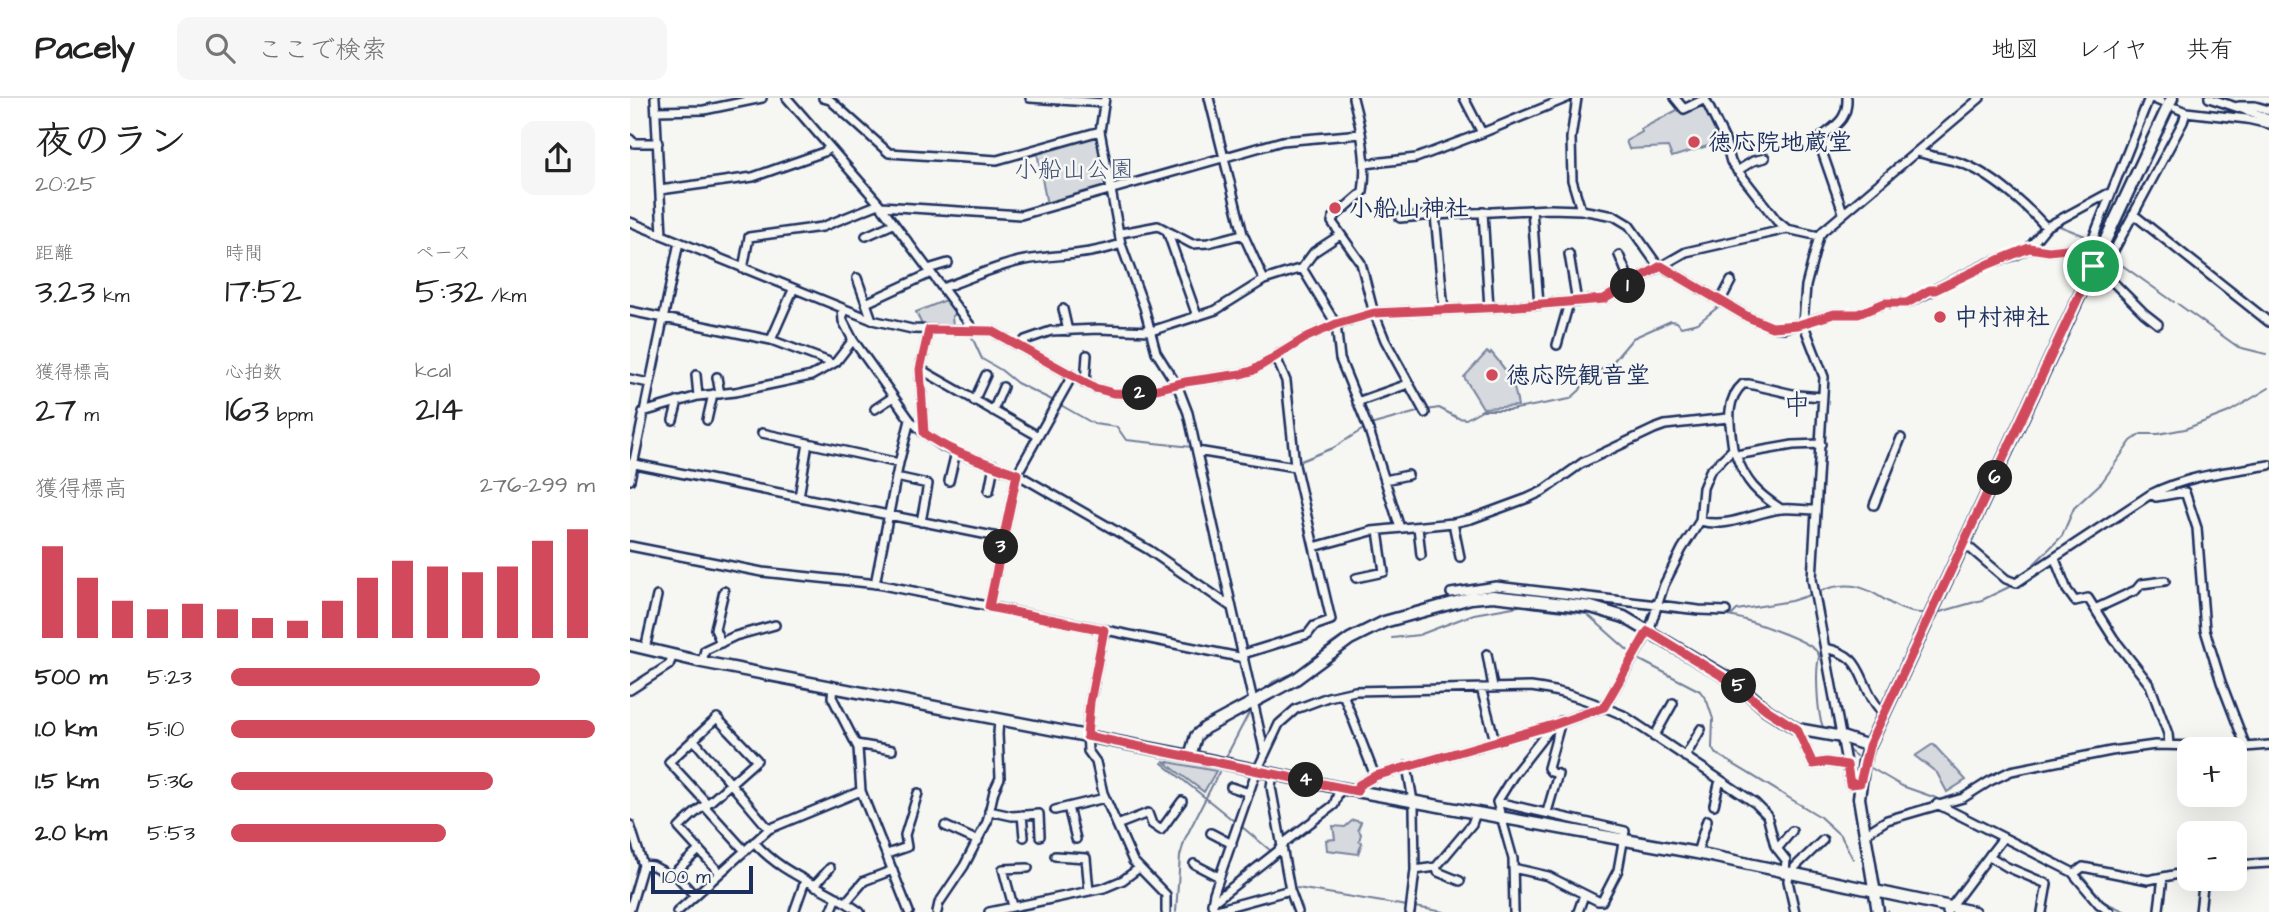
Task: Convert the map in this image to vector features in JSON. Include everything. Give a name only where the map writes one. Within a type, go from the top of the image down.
[{"type":"street","points":[[655,98],[662,235]]},
{"type":"street","points":[[656,111],[704,110],[762,98]]},
{"type":"street","points":[[787,98],[826,149],[878,206],[973,330]]},
{"type":"street","points":[[823,98],[830,100],[889,153],[997,160],[1100,131]]},
{"type":"street","points":[[1030,98],[1105,101],[1100,131],[1121,244],[1144,307],[1156,352],[1188,413],[1265,754]]},
{"type":"street","points":[[1209,98],[1243,234],[1265,280]]},
{"type":"street","points":[[1353,98],[1365,164],[1364,184],[1361,196],[1333,219],[1340,235],[1361,263],[1374,313],[1425,413]]},
{"type":"street","points":[[1464,98],[1482,133]]},
{"type":"street","points":[[1365,164],[1416,158],[1567,98]]},
{"type":"street","points":[[1577,98],[1571,138],[1572,180],[1581,210]]},
{"type":"street","points":[[1675,98],[1684,109],[1706,99],[1725,140],[1731,162],[1777,221],[1787,229]]},
{"type":"street","points":[[1843,212],[1818,139],[1843,119],[1847,98]]},
{"type":"street","points":[[1860,783],[1850,784],[1812,566],[1824,377],[1803,323],[1806,286],[1819,236],[1843,212],[1980,98]]},
{"type":"street","points":[[2093,266],[2151,98],[2170,103],[2186,113],[2248,119],[2269,124]]},
{"type":"street","points":[[2209,98],[2269,118]]},
{"type":"street","points":[[1878,912],[1859,798],[1869,746],[1964,543],[2033,385],[2170,103]]},
{"type":"street","points":[[2231,105],[2255,106],[2269,110]]},
{"type":"street","points":[[2093,266],[2105,267],[2133,214],[2148,176],[2186,113]]},
{"type":"street","points":[[743,269],[749,237],[822,227],[878,206],[1021,215],[1282,141],[1361,134]]},
{"type":"street","points":[[630,139],[634,143],[658,143]]},
{"type":"street","points":[[660,190],[752,177],[826,149]]},
{"type":"street","points":[[1918,152],[1962,163],[1974,169],[2029,209],[2046,227]]},
{"type":"street","points":[[1737,170],[1765,158]]},
{"type":"street","points":[[1400,218],[1532,210],[1581,210],[1614,216],[1629,225],[1656,263],[1748,317],[1772,327],[1784,327],[1834,314],[1858,314],[1885,303],[1907,303],[1930,290],[2029,248],[2046,227],[2107,194]]},
{"type":"street","points":[[1532,210],[1539,305]]},
{"type":"street","points":[[1483,212],[1489,308]]},
{"type":"street","points":[[2133,214],[2269,322]]},
{"type":"street","points":[[1435,215],[1444,310]]},
{"type":"street","points":[[630,222],[872,320],[912,329],[992,331],[1095,388],[1113,393],[1137,394],[1175,384],[1252,371],[1307,337],[1336,324],[1374,313],[1604,299],[1686,251],[1787,229],[1819,236]]},
{"type":"street","points":[[866,236],[891,225]]},
{"type":"street","points":[[1121,233],[1158,226],[1192,244],[1209,243],[1243,234]]},
{"type":"street","points":[[1167,231],[1197,316]]},
{"type":"street","points":[[1020,346],[1037,334],[1068,331],[1151,331],[1226,306],[1265,280],[1301,268],[1314,252],[1340,235]]},
{"type":"street","points":[[630,480],[679,242]]},
{"type":"street","points":[[942,288],[1022,260],[1080,256],[1121,244]]},
{"type":"street","points":[[2029,248],[2049,251],[2066,249],[2093,266],[2158,324]]},
{"type":"street","points":[[1557,345],[1573,302],[1569,254]]},
{"type":"street","points":[[1619,255],[1631,284]]},
{"type":"street","points":[[866,303],[948,262]]},
{"type":"street","points":[[1301,268],[1336,324],[1340,359],[1367,427],[1400,528]]},
{"type":"street","points":[[858,278],[872,320]]},
{"type":"street","points":[[1721,300],[1731,281]]},
{"type":"street","points":[[771,340],[793,290]]},
{"type":"street","points":[[842,309],[843,321],[853,340],[910,420],[924,433],[942,446],[1017,474],[1135,541],[1231,606]]},
{"type":"street","points":[[1063,309],[1068,331]]},
{"type":"street","points":[[630,311],[771,340],[827,361],[831,365]]},
{"type":"street","points":[[924,433],[920,369],[929,330]]},
{"type":"street","points":[[643,412],[698,396],[801,379],[831,365],[853,340]]},
{"type":"street","points":[[1085,383],[1087,355]]},
{"type":"street","points":[[630,546],[762,572],[875,584],[1244,657],[1308,634],[1314,626],[1331,620],[1295,464],[1286,381],[1276,357]]},
{"type":"street","points":[[920,369],[1038,436]]},
{"type":"street","points":[[696,375],[698,396]]},
{"type":"street","points":[[974,401],[986,375]]},
{"type":"street","points":[[989,607],[1017,474],[1072,376]]},
{"type":"street","points":[[707,419],[716,394],[717,377]]},
{"type":"street","points":[[630,379],[649,383]]},
{"type":"street","points":[[1357,402],[1408,384]]},
{"type":"street","points":[[1781,509],[1753,487],[1743,473],[1735,452],[1728,418],[1734,392],[1743,384],[1822,397]]},
{"type":"street","points":[[993,411],[1003,387]]},
{"type":"street","points":[[875,410],[893,397]]},
{"type":"street","points":[[673,420],[678,401]]},
{"type":"street","points":[[1314,547],[1378,531],[1453,523],[1543,491],[1582,463],[1654,429],[1665,425],[1728,418]]},
{"type":"street","points":[[875,584],[910,420]]},
{"type":"street","points":[[762,433],[899,463]]},
{"type":"street","points":[[1874,505],[1901,438]]},
{"type":"street","points":[[799,497],[808,443]]},
{"type":"street","points":[[1357,791],[1359,785],[1375,776],[1553,725],[1604,707],[1648,631],[1682,549],[1700,521],[1706,478],[1717,463],[1735,452],[1821,444]]},
{"type":"street","points":[[1197,451],[1295,464]]},
{"type":"street","points":[[949,481],[956,452]]},
{"type":"street","points":[[632,464],[1003,538]]},
{"type":"street","points":[[989,491],[994,466]]},
{"type":"street","points":[[1964,543],[1969,544],[2006,579],[2016,583],[2151,494],[2218,471],[2267,466]]},
{"type":"street","points":[[1385,480],[1408,475]]},
{"type":"street","points":[[896,477],[928,484],[921,522]]},
{"type":"street","points":[[2151,494],[2156,497],[2185,492],[2196,528],[2205,630],[2242,737]]},
{"type":"street","points":[[1700,521],[1715,524],[1781,509],[1815,510]]},
{"type":"street","points":[[1453,523],[1460,557]]},
{"type":"street","points":[[1418,527],[1421,555]]},
{"type":"street","points":[[1356,578],[1384,572],[1378,531]]},
{"type":"street","points":[[2055,559],[2067,590],[2075,601],[2088,598],[2113,639],[2150,685],[2168,734],[2169,744]]},
{"type":"street","points":[[2095,609],[2136,590],[2141,584],[2165,581]]},
{"type":"street","points":[[1451,593],[1496,586],[1656,609],[1727,611]]},
{"type":"street","points":[[721,643],[715,629],[724,592]]},
{"type":"street","points":[[645,649],[657,596]]},
{"type":"street","points":[[1190,756],[1196,736],[1205,728],[1305,673],[1350,639],[1384,622],[1471,598],[1510,597],[1600,609],[1624,617],[1735,684],[1767,710],[1797,729],[1842,737],[1869,746]]},
{"type":"street","points":[[702,662],[705,650],[735,636],[775,625]]},
{"type":"street","points":[[1104,630],[1090,702],[1088,751],[1133,861],[1166,895],[1166,912]]},
{"type":"street","points":[[630,645],[702,662],[1190,756],[1340,788],[1697,853],[1814,877],[1948,910],[1974,912]]},
{"type":"street","points":[[1825,648],[1838,652],[1853,662],[1862,673],[1870,695],[1884,716]]},
{"type":"street","points":[[1487,654],[1493,687]]},
{"type":"street","points":[[630,690],[669,665],[673,655]]},
{"type":"street","points":[[833,687],[832,696],[860,756],[860,790],[909,912]]},
{"type":"street","points":[[1213,909],[1219,877],[1249,793],[1272,736],[1284,717],[1309,703],[1355,691],[1493,687],[1558,690],[1623,715],[1747,797],[1767,815],[1777,849],[1786,860],[1795,912]]},
{"type":"street","points":[[1481,688],[1495,741]]},
{"type":"street","points":[[1343,694],[1375,776]]},
{"type":"street","points":[[1654,737],[1674,704]]},
{"type":"street","points":[[720,873],[679,828],[706,805],[732,783],[757,760],[718,718],[669,762],[706,805],[707,809],[744,851]]},
{"type":"street","points":[[937,912],[939,903],[978,841],[1000,778],[999,719]]},
{"type":"street","points":[[1539,824],[1559,774],[1548,768],[1561,721]]},
{"type":"street","points":[[1514,912],[1513,859],[1497,802],[1506,786],[1553,725]]},
{"type":"street","points":[[1685,757],[1700,729]]},
{"type":"street","points":[[1797,729],[1813,764],[1826,762],[1847,765]]},
{"type":"street","points":[[693,739],[769,829]]},
{"type":"street","points":[[856,744],[891,750]]},
{"type":"street","points":[[1865,834],[1887,820],[1963,798],[1990,780],[2011,771],[2111,751],[2177,744]]},
{"type":"street","points":[[2247,747],[2269,745]]},
{"type":"street","points":[[1407,766],[1415,825],[1415,870],[1410,912]]},
{"type":"street","points":[[1273,773],[1271,787],[1290,890],[1298,912]]},
{"type":"street","points":[[1714,805],[1720,780]]},
{"type":"street","points":[[1231,787],[1249,793]]},
{"type":"street","points":[[1213,909],[1282,846],[1335,805],[1340,788]]},
{"type":"street","points":[[677,912],[769,829],[860,790]]},
{"type":"street","points":[[887,854],[906,847],[905,835],[918,793]]},
{"type":"street","points":[[1055,810],[1105,798]]},
{"type":"street","points":[[1117,825],[1148,813],[1152,824],[1161,830],[1182,801]]},
{"type":"street","points":[[1497,802],[1625,831],[1618,870],[1602,901],[1584,895],[1548,876],[1513,868]]},
{"type":"street","points":[[1936,804],[2077,872],[2099,904],[2110,912]]},
{"type":"street","points":[[1068,807],[1076,839]]},
{"type":"street","points":[[989,811],[1012,816],[1039,814],[1040,836]]},
{"type":"street","points":[[1415,870],[1436,867],[1472,824],[1476,813]]},
{"type":"street","points":[[1022,816],[1024,837]]},
{"type":"street","points":[[1573,831],[1575,819]]},
{"type":"street","points":[[1697,853],[1707,820]]},
{"type":"street","points":[[630,825],[643,865],[630,909]]},
{"type":"street","points":[[945,826],[978,841]]},
{"type":"street","points":[[1777,849],[1791,831]]},
{"type":"street","points":[[1211,833],[1232,844]]},
{"type":"street","points":[[1948,910],[2003,838]]},
{"type":"street","points":[[1789,872],[1823,840]]},
{"type":"street","points":[[754,842],[784,870],[860,912]]},
{"type":"street","points":[[643,865],[653,866],[670,876],[699,850]]},
{"type":"street","points":[[1055,856],[1086,858],[1089,891]]},
{"type":"street","points":[[1989,856],[2047,884],[2042,912]]},
{"type":"street","points":[[2247,865],[2269,863]]},
{"type":"street","points":[[1194,864],[1219,877]]},
{"type":"street","points":[[1436,867],[1438,872],[1460,881]]},
{"type":"street","points":[[2077,872],[2083,867],[2148,880],[2177,874]]},
{"type":"street","points":[[814,886],[830,868]]},
{"type":"street","points":[[1013,906],[1003,869],[1028,868]]},
{"type":"street","points":[[989,912],[1113,886],[1139,868]]},
{"type":"street","points":[[846,902],[864,881],[893,870]]},
{"type":"street","points":[[674,873],[695,896]]},
{"type":"street","points":[[2159,909],[2163,877]]},
{"type":"street","points":[[794,912],[804,881]]},
{"type":"street","points":[[1213,909],[1290,890]]},
{"type":"street","points":[[2200,912],[2202,891]]},
{"type":"street","points":[[1578,912],[1584,895]]},
{"type":"street","points":[[831,912],[836,897]]},
{"type":"green space","points":[[1701,103],[1724,141],[1672,157],[1668,147],[1629,149],[1626,141],[1642,132],[1641,129],[1679,109],[1682,111]]},
{"type":"green space","name":"小船山公園","points":[[1095,136],[1099,138],[1108,185],[1106,188],[1047,205],[1037,152]]},
{"type":"green space","points":[[946,300],[956,313],[952,317],[953,326],[922,325],[916,312]]},
{"type":"green space","points":[[1487,352],[1491,352],[1509,377],[1518,406],[1483,408],[1464,377]]},
{"type":"green space","points":[[1933,744],[1966,780],[1947,792],[1937,773],[1915,756]]},
{"type":"green space","points":[[1163,761],[1216,771],[1204,792]]},
{"type":"green space","points":[[1353,820],[1361,822],[1358,829],[1361,834],[1359,841],[1362,843],[1358,854],[1327,850],[1326,840],[1335,839],[1333,826],[1345,827]]},
{"type":"waterway","points":[[782,98],[824,148]]},
{"type":"waterway","points":[[828,152],[873,203]]},
{"type":"waterway","points":[[876,207],[888,222]]},
{"type":"waterway","points":[[2057,225],[2089,240]]},
{"type":"waterway","points":[[892,226],[926,272]]},
{"type":"waterway","points":[[2119,263],[2174,302]]},
{"type":"waterway","points":[[2178,304],[2238,347],[2266,354]]},
{"type":"waterway","points":[[1427,410],[1439,408],[1466,419],[1482,410],[1510,410],[1570,399],[1580,390],[1585,379],[1612,363],[1633,338],[1671,321],[1677,322],[1681,327],[1698,323],[1718,307],[1729,309]]},
{"type":"waterway","points":[[1884,307],[1907,307]]},
{"type":"waterway","points":[[1858,318],[1879,309]]},
{"type":"waterway","points":[[971,335],[982,359],[1017,383],[1054,401]]},
{"type":"waterway","points":[[2034,564],[2062,536],[2074,508],[2102,482],[2131,441],[2141,434],[2185,429],[2229,412],[2269,388]]},
{"type":"waterway","points":[[1059,404],[1094,424],[1117,427],[1126,440],[1192,447]]},
{"type":"waterway","points":[[1370,425],[1421,411]]},
{"type":"waterway","points":[[1298,462],[1333,448],[1365,428]]},
{"type":"waterway","points":[[1200,448],[1293,462]]},
{"type":"waterway","points":[[1818,592],[1837,586],[1852,586],[1876,594],[1897,607],[1923,613]]},
{"type":"waterway","points":[[1940,612],[1982,600],[2009,587]]},
{"type":"waterway","points":[[1494,590],[1652,609]]},
{"type":"waterway","points":[[1312,661],[1328,647],[1363,625],[1403,610],[1465,594]]},
{"type":"waterway","points":[[1732,615],[1737,610],[1791,601],[1813,594]]},
{"type":"waterway","points":[[1392,638],[1419,635],[1474,614],[1519,606]]},
{"type":"waterway","points":[[1530,607],[1587,614],[1632,654]]},
{"type":"waterway","points":[[1657,610],[1736,618],[1775,630],[1811,647],[1819,655],[1818,698],[1820,717],[1825,730]]},
{"type":"waterway","points":[[1636,658],[1700,691],[1707,701],[1713,719],[1712,748],[1715,753],[1819,816],[1841,836],[1853,859]]},
{"type":"waterway","points":[[1262,692],[1273,682],[1299,671]]},
{"type":"waterway","points":[[1227,755],[1251,709]]},
{"type":"waterway","points":[[1847,749],[1856,756]]},
{"type":"waterway","points":[[1162,763],[1234,821]]},
{"type":"waterway","points":[[1871,768],[1902,786],[1936,798]]},
{"type":"waterway","points":[[1176,912],[1180,856],[1185,839],[1219,772]]},
{"type":"waterway","points":[[1950,806],[1983,823]]},
{"type":"waterway","points":[[1241,826],[1271,851]]},
{"type":"waterway","points":[[1994,829],[2077,870]]},
{"type":"waterway","points":[[2081,874],[2104,902],[2126,912]]},
{"type":"waterway","points":[[1297,888],[1407,906]]},
{"type":"waterway","points":[[1415,907],[1444,912]]},
{"type":"tunnel","points":[[2131,168],[2144,174]]},
{"type":"place","name":"徳応院地蔵堂","points":[[1694,142]]},
{"type":"place","name":"小船山神社","points":[[1335,208]]},
{"type":"place","name":"中村神社","points":[[1940,317]]},
{"type":"place","name":"徳応院観音堂","points":[[1492,375]]},
{"type":"district","name":"中","points":[[1797,404]]},
{"type":"route","points":[[2029,248],[2049,251],[2066,249],[2093,266],[1869,746],[1860,783],[1850,784],[1847,765],[1826,762],[1813,764],[1797,729],[1767,710],[1735,684],[1648,631],[1604,707],[1553,725],[1375,776],[1359,785],[1357,791],[1087,736],[1090,702],[1104,630],[989,607],[1017,474],[955,452],[924,433],[926,431],[920,369],[929,330],[992,331],[1095,388],[1113,393],[1137,394],[1185,382],[1252,371],[1307,337],[1356,317],[1374,313],[1604,299],[1661,266],[1748,317],[1772,327],[1784,327],[1834,314],[1858,314],[1885,303],[1907,303],[1930,290],[2029,248]]}]
